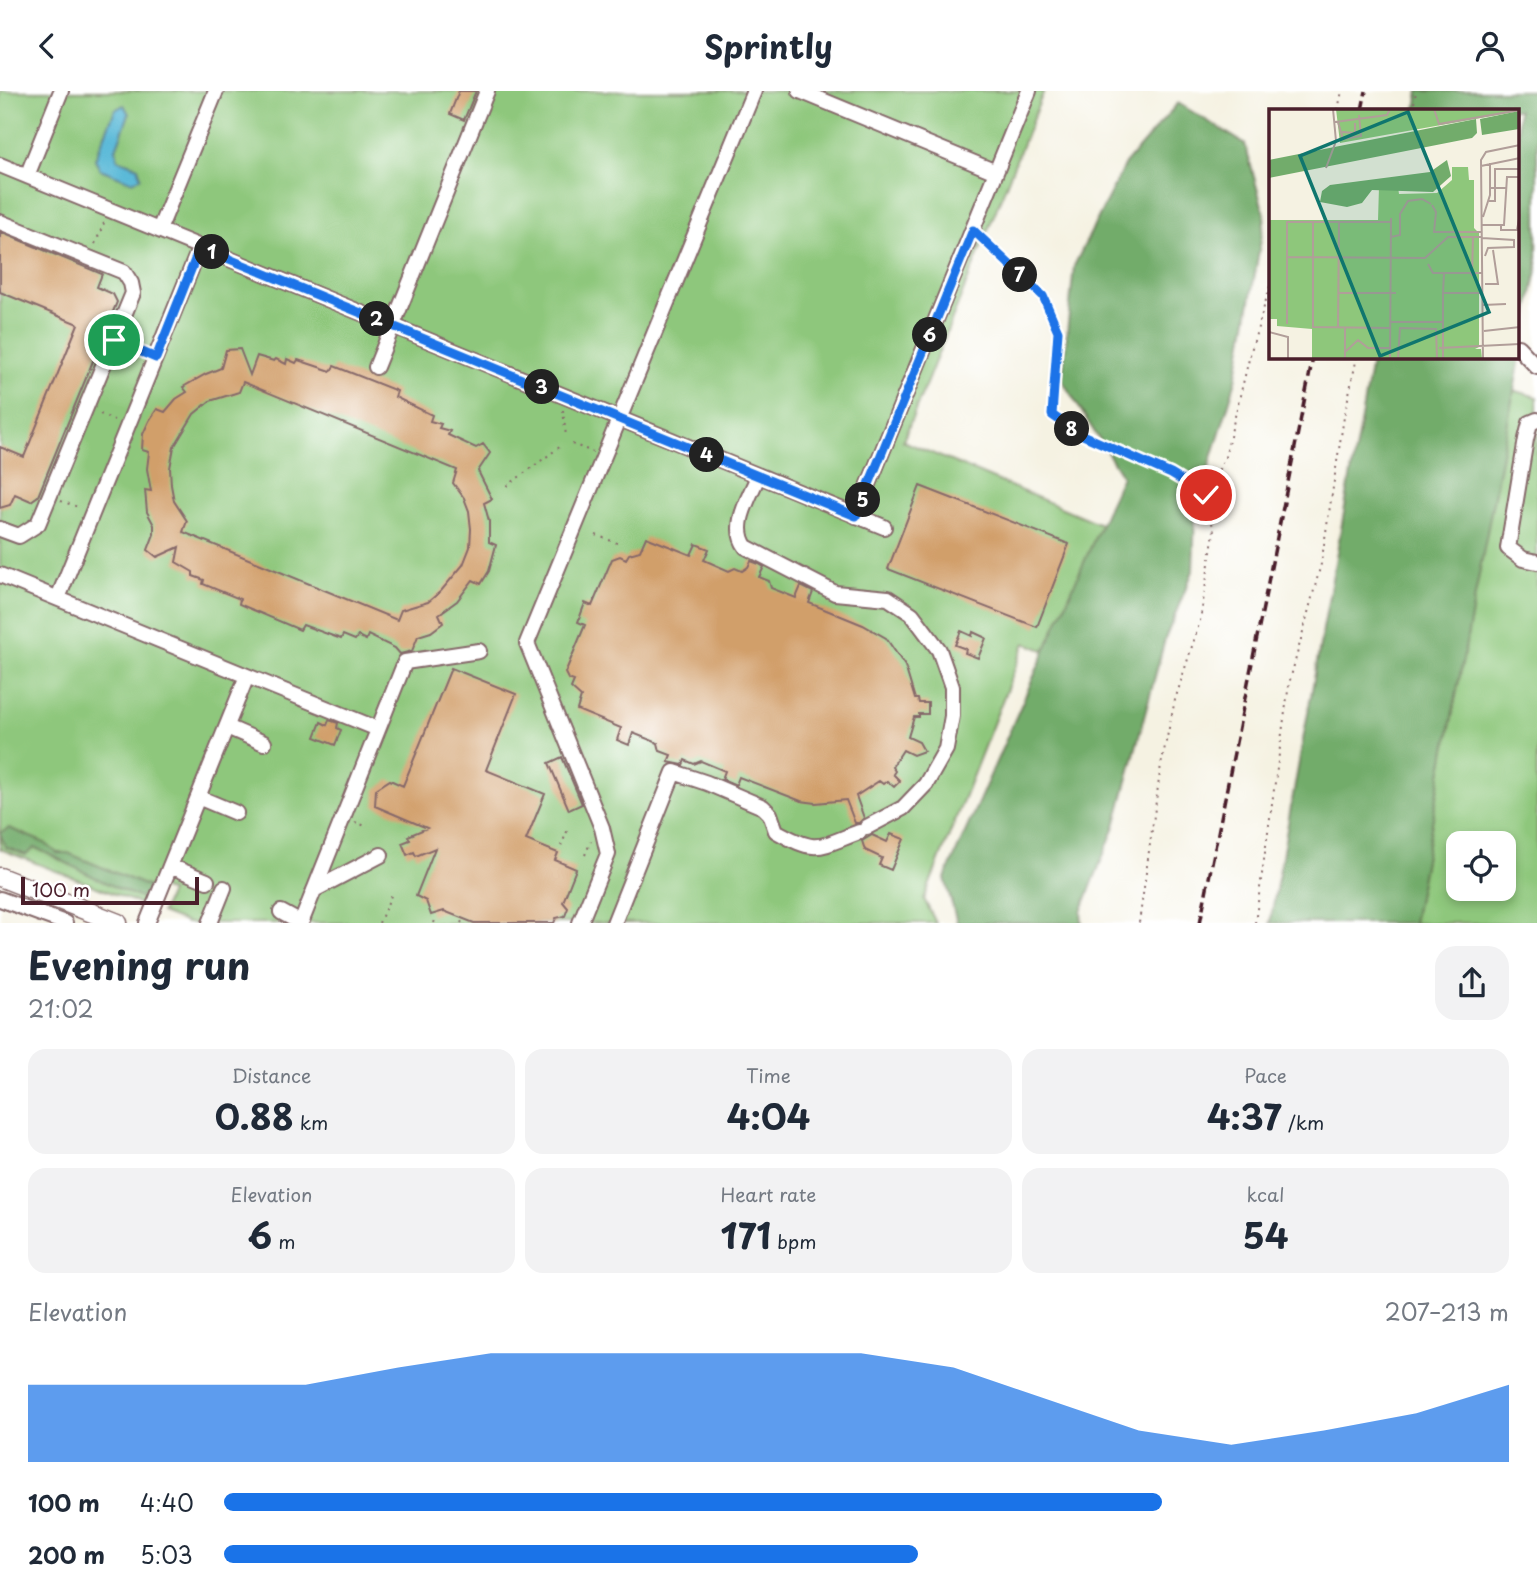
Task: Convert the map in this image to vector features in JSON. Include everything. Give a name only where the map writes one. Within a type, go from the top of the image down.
[{"type":"main road","points":[[0,877],[118,923]]},
{"type":"street","points":[[27,176],[61,91]]},
{"type":"street","points":[[159,230],[216,91]]},
{"type":"street","points":[[376,367],[487,91]]},
{"type":"street","points":[[580,923],[608,854],[602,828],[527,643],[754,91]]},
{"type":"street","points":[[800,91],[996,172]]},
{"type":"street","points":[[856,516],[1029,91]]},
{"type":"street","points":[[0,165],[884,527]]},
{"type":"street","points":[[0,222],[124,272],[131,283],[133,293],[38,524],[19,536],[0,529]]},
{"type":"street","points":[[58,599],[200,247]]},
{"type":"street","points":[[1520,349],[1537,367]]},
{"type":"street","points":[[1537,420],[1530,423],[1526,439],[1508,548],[1523,559],[1537,562]]},
{"type":"street","points":[[614,923],[674,772],[764,807],[770,814],[776,831],[800,844],[818,848],[863,830],[903,809],[926,784],[946,749],[952,716],[951,687],[939,650],[912,614],[888,598],[835,593],[746,547],[738,534],[739,525],[758,476]]},
{"type":"street","points":[[0,575],[379,729]]},
{"type":"street","points":[[281,912],[301,923],[405,662],[479,651]]},
{"type":"street","points":[[148,923],[247,676]]},
{"type":"street","points":[[226,727],[264,743]]},
{"type":"street","points":[[198,797],[236,813]]},
{"type":"street","points":[[314,890],[381,855]]},
{"type":"street","points":[[170,866],[207,881]]},
{"type":"street","points":[[210,923],[224,888]]},
{"type":"street","points":[[0,899],[61,922],[67,903]]},
{"type":"path","points":[[1338,109],[1342,91]]},
{"type":"path","points":[[1413,109],[1416,91]]},
{"type":"path","points":[[89,258],[109,209]]},
{"type":"path","points":[[973,230],[1043,296],[1058,331],[1052,415],[1078,433],[1171,474],[1206,495]]},
{"type":"path","points":[[1139,923],[1161,765],[1175,700],[1200,621],[1214,532],[1206,495],[1225,457],[1269,290]]},
{"type":"path","points":[[114,340],[156,358]]},
{"type":"path","points":[[1255,923],[1289,684],[1321,564],[1344,417],[1357,359]]},
{"type":"path","points":[[561,395],[566,436]]},
{"type":"path","points":[[86,408],[128,425]]},
{"type":"path","points":[[572,444],[603,456]]},
{"type":"path","points":[[508,486],[561,446]]},
{"type":"path","points":[[50,497],[93,513]]},
{"type":"path","points":[[596,535],[617,543]]},
{"type":"path","points":[[351,820],[368,827]]},
{"type":"path","points":[[561,846],[569,827]]},
{"type":"path","points":[[585,855],[593,837]]},
{"type":"path","points":[[379,923],[393,891]]},
{"type":"path","points":[[434,923],[436,918]]},
{"type":"green space","points":[[0,91],[1044,91],[903,441],[1122,533],[1070,660],[1025,643],[924,899],[936,923],[187,923],[161,913],[170,892],[154,885],[145,906],[0,849]]},
{"type":"green space","points":[[1419,91],[1537,91],[1537,269],[1520,359],[1520,109],[1416,109]]},
{"type":"green space","points":[[1178,103],[1245,144],[1265,217],[1236,380],[1195,513],[1193,571],[1165,639],[1115,826],[1081,912],[1082,923],[957,923],[945,878],[1122,476],[1062,380],[1074,266],[1125,164]]},
{"type":"green space","points":[[1372,359],[1520,359],[1413,923],[1270,923]]},
{"type":"green space","points":[[1513,390],[1537,397],[1537,923],[1413,923]]},
{"type":"green space","points":[[9,828],[45,843],[57,853],[68,853],[149,887],[141,898],[35,848],[26,855],[5,847],[0,833]]},
{"type":"water","points":[[124,105],[129,114],[116,149],[118,159],[138,167],[141,177],[133,182],[100,169],[95,159],[115,110]]},
{"type":"building","points":[[459,91],[476,91],[464,120],[450,114]]},
{"type":"building","points":[[0,232],[102,274],[97,287],[113,294],[117,302],[38,496],[31,501],[15,494],[10,505],[0,508],[0,447],[24,457],[78,324],[0,292]]},
{"type":"building","points":[[240,349],[250,375],[257,356],[274,361],[276,359],[286,364],[287,359],[296,363],[298,360],[331,371],[334,366],[397,391],[395,397],[432,415],[430,421],[441,424],[439,428],[450,431],[448,435],[476,448],[483,444],[490,453],[478,471],[492,499],[484,503],[489,521],[489,542],[496,545],[489,571],[481,584],[473,580],[457,601],[439,614],[443,623],[431,632],[418,636],[412,651],[400,654],[395,648],[368,635],[366,640],[358,636],[355,640],[343,635],[341,639],[303,625],[300,630],[239,604],[240,599],[203,584],[204,580],[193,576],[193,572],[176,562],[179,547],[157,557],[148,550],[154,534],[154,525],[147,512],[145,490],[151,491],[147,469],[149,452],[142,450],[143,434],[157,409],[165,412],[176,399],[187,392],[183,387],[221,368],[226,350]],"holes":[[[243,382],[457,470],[453,483],[464,498],[471,529],[470,547],[463,565],[428,602],[401,610],[397,620],[183,532],[187,521],[174,501],[170,468],[174,447],[194,414],[210,401],[239,392]]]},
{"type":"building","points":[[920,486],[1069,544],[1037,627],[888,569]]},
{"type":"building","points":[[646,537],[691,555],[696,544],[709,549],[704,560],[729,571],[735,568],[742,571],[751,561],[759,564],[764,567],[759,577],[769,581],[771,588],[796,598],[801,586],[813,592],[809,603],[863,625],[886,638],[905,666],[915,699],[918,699],[919,703],[928,703],[928,714],[914,717],[908,737],[919,742],[924,751],[913,755],[903,750],[892,767],[895,771],[893,774],[900,781],[894,787],[887,781],[883,784],[879,781],[856,796],[864,818],[859,823],[855,823],[846,800],[816,803],[801,801],[739,777],[736,785],[722,779],[725,771],[701,761],[694,764],[685,760],[683,765],[668,762],[671,755],[660,751],[658,743],[633,733],[629,745],[617,740],[621,728],[577,710],[581,697],[571,688],[574,681],[568,679],[565,673],[585,625],[578,622],[585,603],[592,606],[612,559],[620,556],[626,559],[629,554],[640,551]]},
{"type":"building","points":[[961,631],[972,636],[973,632],[986,638],[978,658],[955,645]]},
{"type":"building","points":[[451,668],[516,694],[486,770],[545,794],[526,840],[558,853],[555,860],[576,869],[563,902],[568,908],[565,916],[556,918],[554,923],[474,923],[444,911],[431,915],[426,901],[416,896],[435,848],[416,856],[414,852],[407,855],[402,843],[410,840],[408,836],[427,828],[375,806],[376,789],[390,780],[403,786]]},
{"type":"building","points":[[329,720],[338,723],[337,728],[341,730],[335,745],[315,737],[321,722],[327,725]]},
{"type":"building","points":[[562,757],[582,804],[569,810],[549,763]]},
{"type":"building","points":[[891,834],[904,839],[891,870],[879,865],[882,858],[865,850],[862,841],[872,835],[887,842]]},
{"type":"railway","points":[[1362,109],[1366,91]]},
{"type":"railway","points":[[1200,923],[1313,359]]},
{"type":"route","points":[[114,340],[156,358],[200,247],[856,516],[973,230],[1043,296],[1058,331],[1052,415],[1078,433],[1171,474],[1206,495]]}]
